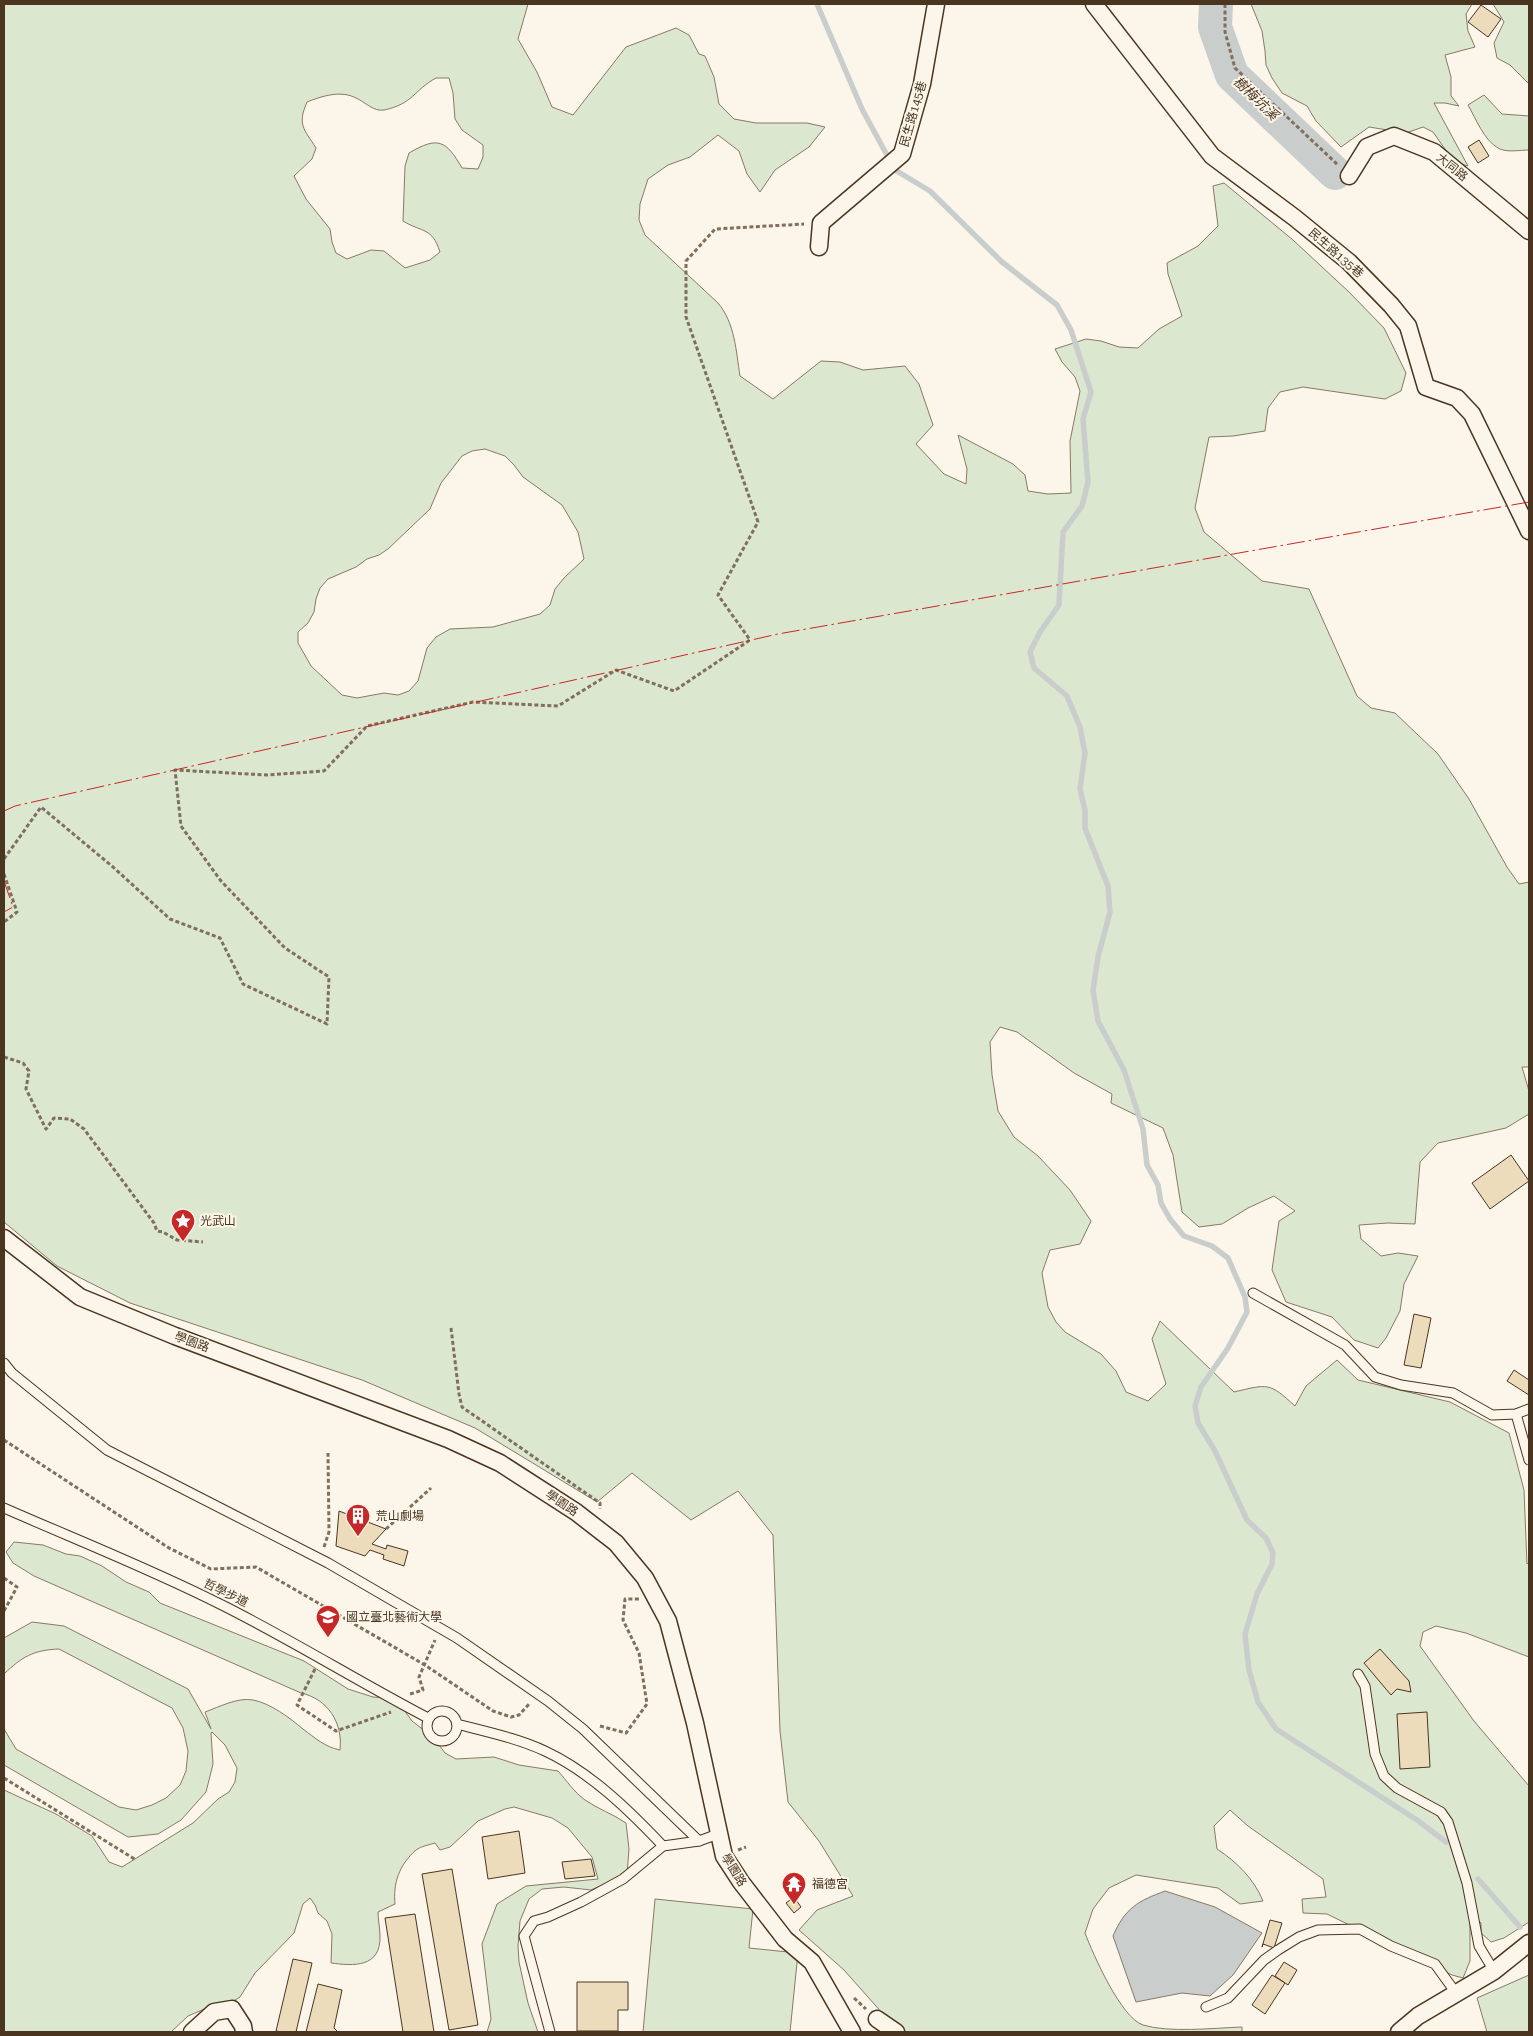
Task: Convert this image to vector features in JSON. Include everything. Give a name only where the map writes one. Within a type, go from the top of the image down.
[{"type":"street","name":"民生路145巷","points":[[821,223],[902,154],[922,84],[936,4]]},
{"type":"street","name":"民生路135巷","points":[[1094,4],[1212,156],[1295,218],[1349,262],[1391,304],[1408,326],[1426,387],[1456,398],[1472,414],[1529,531]]},
{"type":"street","name":"大同路","points":[[1349,176],[1367,147],[1394,136],[1434,152],[1529,231]]},
{"type":"street","points":[[818,247],[821,223]]},
{"type":"street","name":"學園路","points":[[4,1238],[80,1297],[175,1336],[448,1439],[500,1463],[576,1512],[616,1543],[645,1578],[668,1620],[695,1723],[724,1856],[736,1875],[785,1939],[812,1962],[852,2032]]},
{"type":"street","points":[[1399,2032],[1418,2016],[1494,1971],[1529,1943]]},
{"type":"street","points":[[192,2032],[214,2012],[232,2009],[243,2026],[244,2032]]},
{"type":"street","points":[[877,2019],[896,2032]]},
{"type":"lane","points":[[1253,1293],[1344,1345],[1375,1377],[1401,1385],[1453,1393],[1492,1414],[1516,1414],[1529,1409]]},
{"type":"lane","points":[[4,1363],[12,1374],[107,1450],[319,1559],[440,1628],[537,1694],[583,1729],[699,1841]]},
{"type":"lane","points":[[1516,1414],[1529,1460]]},
{"type":"lane","name":"哲學步道","points":[[4,1508],[222,1605],[321,1657],[428,1718]]},
{"type":"lane","points":[[1358,1674],[1364,1686],[1375,1754],[1384,1776],[1397,1788],[1441,1812],[1448,1822],[1467,1883],[1479,1946],[1494,1971]]},
{"type":"lane","points":[[445,1710],[454,1715],[458,1724],[455,1734],[448,1740],[438,1741],[430,1736],[426,1727],[428,1718],[436,1711],[445,1710]]},
{"type":"lane","points":[[458,1724],[518,1741],[545,1751],[575,1768],[620,1805],[663,1846]]},
{"type":"lane","points":[[550,2032],[524,1936],[534,1922],[581,1902],[623,1879],[663,1846],[699,1841],[718,1834]]},
{"type":"lane","points":[[1206,2006],[1228,1998],[1264,1960],[1278,1950],[1299,1937],[1318,1930],[1360,1929],[1391,1946],[1435,1964],[1456,1993]]},
{"type":"path","points":[[1225,4],[1225,32],[1235,68],[1349,176]]},
{"type":"path","points":[[4,859],[41,807],[113,866],[170,919],[220,938],[243,984],[327,1024],[329,977],[285,948],[220,881],[181,826],[175,770],[267,774],[324,771],[367,726],[473,702],[558,706],[616,670],[674,691],[750,640],[718,595],[758,522],[686,317],[686,261],[715,229],[821,223]]},
{"type":"path","points":[[4,874],[17,912],[4,922]]},
{"type":"path","points":[[4,1057],[24,1063],[29,1071],[26,1089],[46,1129],[54,1118],[70,1119],[84,1129],[154,1223],[157,1231],[163,1232],[177,1240],[202,1242]]},
{"type":"path","points":[[451,1328],[458,1394],[462,1406],[600,1503],[599,1530]]},
{"type":"path","points":[[4,1440],[169,1548],[211,1569],[256,1567],[425,1665],[493,1711],[511,1717],[519,1715],[537,1694]]},
{"type":"path","points":[[319,1559],[329,1532],[328,1453]]},
{"type":"path","points":[[386,1529],[431,1488]]},
{"type":"path","points":[[4,1578],[17,1587],[4,1611]]},
{"type":"path","points":[[594,1724],[626,1733],[647,1704],[640,1653],[623,1620],[624,1599],[639,1598],[635,1593]]},
{"type":"path","points":[[321,1657],[297,1705],[336,1731],[390,1714],[410,1693],[423,1690],[419,1677],[440,1628]]},
{"type":"path","points":[[4,1778],[136,1860]]},
{"type":"green space","points":[[4,4],[528,4],[518,39],[537,72],[552,107],[573,115],[626,47],[676,28],[689,35],[699,54],[705,56],[714,77],[719,104],[734,119],[756,123],[807,123],[825,127],[809,147],[775,170],[760,192],[747,174],[739,151],[718,135],[690,157],[668,165],[648,179],[640,204],[639,220],[645,235],[718,303],[724,311],[731,328],[740,376],[773,399],[821,361],[840,362],[863,370],[905,366],[919,384],[933,425],[916,444],[944,474],[966,484],[967,469],[958,435],[1013,464],[1025,475],[1028,491],[1048,494],[1071,493],[1070,441],[1080,391],[1075,377],[1062,362],[1055,349],[1086,339],[1101,341],[1119,347],[1138,348],[1159,329],[1182,316],[1168,274],[1167,263],[1198,246],[1218,226],[1213,186],[1224,183],[1293,240],[1349,292],[1384,328],[1406,373],[1401,391],[1385,399],[1303,387],[1280,392],[1268,408],[1265,431],[1233,436],[1209,437],[1195,508],[1204,532],[1262,581],[1309,589],[1357,696],[1371,708],[1395,713],[1438,754],[1469,799],[1507,867],[1519,884],[1529,882],[1529,1067],[1522,1067],[1529,1091],[1529,1114],[1506,1128],[1438,1143],[1420,1162],[1415,1224],[1359,1225],[1361,1239],[1381,1256],[1398,1253],[1418,1256],[1404,1284],[1400,1311],[1386,1338],[1378,1348],[1354,1340],[1332,1317],[1286,1302],[1272,1270],[1279,1221],[1295,1211],[1274,1196],[1248,1208],[1222,1224],[1199,1227],[1182,1212],[1173,1155],[1163,1128],[1111,1103],[1112,1094],[1074,1073],[1017,1032],[1000,1027],[990,1042],[992,1075],[998,1111],[1014,1137],[1038,1156],[1070,1190],[1091,1221],[1080,1244],[1050,1250],[1042,1273],[1048,1307],[1056,1322],[1065,1332],[1101,1354],[1116,1371],[1126,1392],[1148,1401],[1166,1384],[1152,1339],[1160,1321],[1234,1392],[1254,1387],[1268,1387],[1295,1406],[1306,1386],[1337,1360],[1358,1380],[1450,1402],[1509,1433],[1524,1490],[1527,1564],[1529,1562],[1529,1657],[1466,1633],[1436,1626],[1423,1632],[1420,1646],[1474,1721],[1529,1786],[1529,1922],[1504,1938],[1491,1942],[1481,1933],[1481,1923],[1470,1912],[1470,1961],[1463,1978],[1452,1975],[1327,1914],[1303,1913],[1302,1899],[1326,1897],[1323,1879],[1248,1826],[1230,1810],[1214,1826],[1217,1849],[1244,1872],[1255,1885],[1263,1901],[1240,1904],[1218,1888],[1136,1875],[1109,1888],[1093,1909],[1085,1933],[1094,1955],[1117,1998],[1135,2020],[1143,2025],[1166,2029],[1242,2027],[1242,2032],[899,2032],[844,1970],[799,1930],[817,1910],[853,1896],[819,1841],[788,1802],[780,1731],[773,1535],[738,1491],[691,1520],[632,1473],[597,1502],[475,1428],[362,1380],[130,1303],[57,1266],[4,1222]],"holes":[[[436,78],[449,78],[453,93],[455,119],[462,130],[483,145],[483,157],[478,169],[462,168],[451,151],[446,146],[440,144],[427,144],[409,153],[405,166],[403,221],[430,234],[434,238],[440,252],[430,260],[405,268],[384,251],[371,250],[347,259],[336,253],[330,229],[306,199],[294,176],[312,159],[316,148],[305,131],[302,122],[307,102],[325,96],[344,94],[356,98],[377,110],[384,110],[401,104]],[[485,449],[505,456],[523,477],[562,505],[578,532],[584,559],[555,589],[550,605],[540,614],[493,627],[450,629],[436,637],[427,648],[418,681],[409,691],[398,695],[384,693],[357,698],[342,695],[311,666],[298,643],[298,632],[308,623],[314,612],[320,588],[328,579],[356,567],[367,559],[379,555],[388,549],[430,509],[441,483],[462,456],[472,451]]]},
{"type":"green space","points":[[1251,4],[1472,4],[1466,14],[1468,31],[1475,47],[1445,55],[1451,77],[1451,96],[1459,106],[1434,103],[1468,166],[1454,162],[1433,132],[1423,127],[1406,133],[1369,127],[1341,147],[1316,121],[1307,106],[1282,93],[1272,78],[1266,65],[1262,31]]},
{"type":"green space","points":[[1493,4],[1529,4],[1529,84],[1510,65],[1497,58],[1494,43],[1504,22]]},
{"type":"green space","points":[[1484,95],[1502,114],[1529,116],[1529,150],[1501,150],[1489,140],[1468,105]]},
{"type":"green space","points":[[14,1542],[43,1545],[66,1554],[80,1556],[102,1566],[126,1582],[149,1592],[160,1603],[304,1661],[348,1689],[373,1697],[398,1699],[412,1721],[434,1738],[445,1753],[456,1759],[494,1757],[519,1765],[558,1771],[585,1800],[626,1823],[629,1849],[627,1874],[591,1890],[564,1887],[542,1889],[529,1899],[520,1921],[519,1962],[528,2003],[538,2032],[487,2032],[491,2019],[482,1944],[497,1904],[526,1886],[598,1879],[592,1857],[568,1828],[552,1818],[514,1807],[478,1821],[450,1847],[440,1850],[435,1843],[418,1849],[410,1856],[398,1875],[395,1889],[395,1904],[378,1912],[380,1936],[376,1954],[364,1963],[348,1965],[331,1963],[332,1934],[327,1921],[318,1913],[310,1898],[303,1904],[294,1933],[255,1973],[240,1997],[232,2002],[214,2005],[188,2016],[171,2032],[4,2032],[4,1790],[56,1814],[92,1836],[109,1862],[122,1867],[193,1823],[218,1799],[229,1792],[235,1782],[237,1768],[225,1745],[212,1732],[213,1764],[206,1792],[181,1820],[158,1834],[128,1837],[4,1765],[4,1729],[16,1749],[119,1807],[136,1810],[166,1798],[180,1785],[186,1771],[188,1751],[183,1728],[172,1708],[59,1649],[42,1651],[28,1656],[4,1674],[4,1638],[32,1622],[64,1626],[188,1689],[211,1729],[205,1712],[229,1703],[247,1699],[273,1708],[316,1739],[340,1750],[339,1731],[336,1722],[332,1714],[319,1701],[34,1576],[13,1563],[6,1552]]},
{"type":"green space","points":[[655,1899],[753,1909],[749,1948],[798,1953],[790,2032],[643,2032]]},
{"type":"green space","points":[[1529,1975],[1529,2032],[1487,2032],[1477,1998]]},
{"type":"shaded area","points":[[1165,1891],[1215,1907],[1262,1933],[1233,1975],[1210,1996],[1182,1993],[1136,2002],[1113,1936],[1122,1919],[1133,1907],[1147,1898]]},
{"type":"building","points":[[1481,5],[1501,19],[1488,37],[1468,22]]},
{"type":"building","points":[[1479,140],[1489,156],[1478,163],[1468,147]]},
{"type":"building","points":[[1511,1155],[1529,1181],[1490,1209],[1472,1183]]},
{"type":"building","points":[[1414,1314],[1431,1318],[1421,1368],[1404,1365]]},
{"type":"building","points":[[1514,1370],[1529,1380],[1529,1395],[1507,1381]]},
{"type":"building","name":"荒山劇場","points":[[339,1511],[386,1529],[372,1544],[386,1549],[387,1545],[408,1551],[404,1566],[383,1559],[384,1555],[370,1550],[365,1556],[336,1546]]},
{"type":"building","points":[[1380,1649],[1409,1681],[1411,1692],[1397,1689],[1391,1695],[1364,1663]]},
{"type":"building","points":[[1427,1712],[1430,1767],[1400,1769],[1397,1714]]},
{"type":"building","points":[[519,1831],[525,1873],[488,1879],[482,1837]]},
{"type":"building","points":[[591,1859],[595,1876],[565,1879],[562,1862]]},
{"type":"building","points":[[452,1869],[478,2025],[449,2030],[422,1874]]},
{"type":"building","name":"福德宮","points":[[794,1897],[801,1907],[794,1913],[786,1903]]},
{"type":"building","points":[[415,1914],[434,2032],[403,2032],[385,1918]]},
{"type":"building","points":[[1270,1920],[1282,1923],[1274,1948],[1263,1944],[1262,1947]]},
{"type":"building","points":[[293,1959],[312,1963],[296,2032],[276,2031]]},
{"type":"building","points":[[1284,1962],[1297,1970],[1288,1985],[1275,1976]]},
{"type":"building","points":[[1272,1975],[1285,1983],[1265,2014],[1252,2005]]},
{"type":"building","points":[[577,1982],[628,1982],[628,2010],[618,2010],[618,2031],[577,2031]]},
{"type":"building","points":[[318,1984],[342,1990],[334,2028],[338,2032],[306,2032]]},
{"type":"waterway","points":[[817,4],[862,109],[895,170],[930,191],[1002,262],[1057,305],[1071,330],[1091,392],[1083,419],[1088,482],[1082,506],[1063,532],[1059,605],[1040,632],[1030,652],[1034,668],[1067,696],[1080,727],[1085,753],[1080,789],[1085,810],[1085,828],[1108,886],[1110,912],[1098,957],[1093,990],[1098,1021],[1124,1070],[1143,1129],[1147,1165],[1158,1185],[1161,1203],[1170,1219],[1184,1236],[1212,1246],[1228,1258],[1245,1297],[1247,1312],[1228,1348],[1201,1387],[1195,1406],[1198,1423],[1215,1451],[1247,1520],[1266,1538],[1273,1553],[1272,1564],[1257,1594],[1245,1634],[1249,1670],[1258,1702],[1276,1729],[1417,1820],[1446,1842]]},
{"type":"waterway","name":"樹梅坑溪","points":[[1216,4],[1215,27],[1232,75],[1335,173]]},
{"type":"waterway","points":[[1478,1879],[1520,1927]]},
{"type":"power","points":[[4,811],[15,806],[778,634],[1529,502]]},
{"type":"power","points":[[4,881],[13,907],[4,912]]},
{"type":"place","name":"光武山","points":[[183,1242]]},
{"type":"place","name":"荒山劇場","points":[[358,1537]]},
{"type":"place","name":"國立臺北藝術大學","points":[[328,1638]]},
{"type":"place","name":"福德宮","points":[[794,1905]]}]
